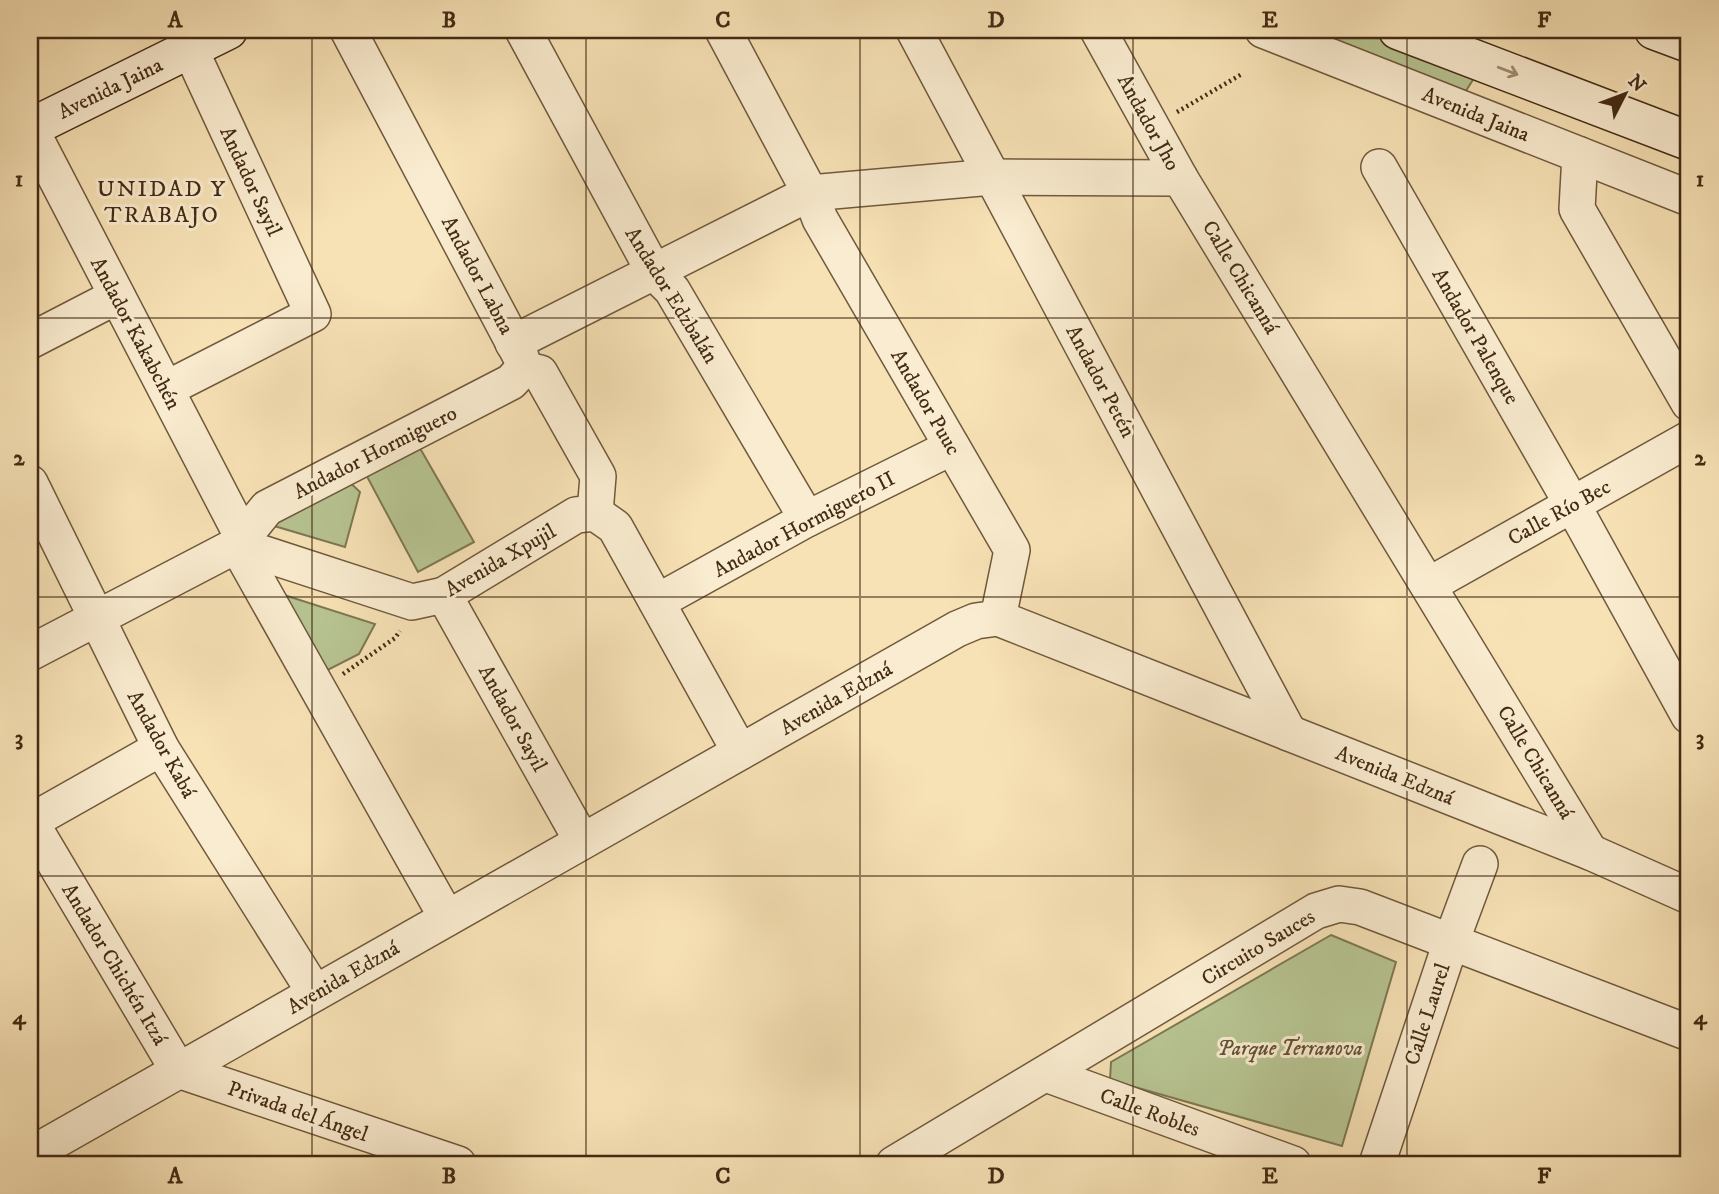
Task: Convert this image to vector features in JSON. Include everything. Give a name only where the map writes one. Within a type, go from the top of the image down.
[{"type":"main road","name":"Avenida Jaina","points":[[30,128],[228,30]]},
{"type":"main road","points":[[1398,30],[1452,40],[1689,141]]},
{"type":"main road","points":[[1654,30],[1689,43]]},
{"type":"street","name":"Andador Labna","points":[[348,30],[518,356],[540,373],[598,477],[595,513]]},
{"type":"street","name":"Andador Edzbalán","points":[[523,30],[654,272],[672,290],[807,519]]},
{"type":"street","points":[[723,30],[810,193],[992,177],[1180,178]]},
{"type":"street","name":"Andador Petén","points":[[914,30],[1289,733]]},
{"type":"street","name":"Andador Jho","points":[[1098,30],[1180,178]]},
{"type":"street","name":"Avenida Jaina","points":[[1263,30],[1689,198]]},
{"type":"street","name":"Andador Sayil","points":[[166,389],[313,313],[190,49]]},
{"type":"street","name":"Andador Kakabchén","points":[[30,128],[318,690],[447,918]]},
{"type":"street","points":[[1580,155],[1577,209],[1689,403]]},
{"type":"street","name":"Andador Palenque","points":[[1379,167],[1689,716]]},
{"type":"street","name":"Calle Chicanná","points":[[1180,178],[1590,852]]},
{"type":"street","name":"Andador Hormiguero","points":[[240,542],[267,508],[510,382],[518,356],[654,272],[810,193]]},
{"type":"street","name":"Andador Puuc","points":[[810,193],[820,219],[1012,550],[998,618]]},
{"type":"street","points":[[30,341],[117,296]]},
{"type":"street","name":"Calle Río Bec","points":[[1429,585],[1689,439]]},
{"type":"street","name":"Andador Hormiguero II","points":[[657,603],[807,519],[953,447]]},
{"type":"street","name":"Andador Kabá","points":[[30,483],[161,748],[315,993]]},
{"type":"street","points":[[595,513],[615,527],[740,752]]},
{"type":"street","name":"Avenida Xpujil","points":[[428,598],[576,515],[595,513]]},
{"type":"street","points":[[30,653],[240,542],[428,598]]},
{"type":"street","name":"Andador Sayil","points":[[428,598],[582,841]]},
{"type":"street","name":"Avenida Edzná","points":[[30,1154],[957,629],[976,621],[998,618],[1590,852],[1689,896]]},
{"type":"street","points":[[30,821],[161,748]]},
{"type":"street","name":"Andador Chichén Itzá","points":[[30,821],[178,1070]]},
{"type":"street","name":"Calle Laurel","points":[[1377,1164],[1480,864]]},
{"type":"street","name":"Circuito Sauces","points":[[894,1164],[1316,911],[1339,904],[1360,907],[1689,1033]]},
{"type":"street","name":"Privada del Ángel","points":[[178,1070],[458,1164]]},
{"type":"street","name":"Calle Robles","points":[[1046,1074],[1293,1164]]},
{"type":"path","points":[[1152,127],[1242,74]]},
{"type":"path","points":[[318,690],[396,638],[428,598]]},
{"type":"green space","points":[[1288,30],[1365,30],[1476,75],[1462,97]]},
{"type":"green space","points":[[417,443],[474,542],[418,572],[363,469]]},
{"type":"green space","points":[[341,474],[360,492],[345,547],[271,525]]},
{"type":"green space","points":[[256,586],[375,624],[359,654],[314,677]]},
{"type":"green space","name":"Parque Terranova","points":[[1331,935],[1396,962],[1342,1146],[1110,1080],[1111,1062]]},
{"type":"district","name":"UNIDAD Y TRABAJO","points":[[162,201]]}]
